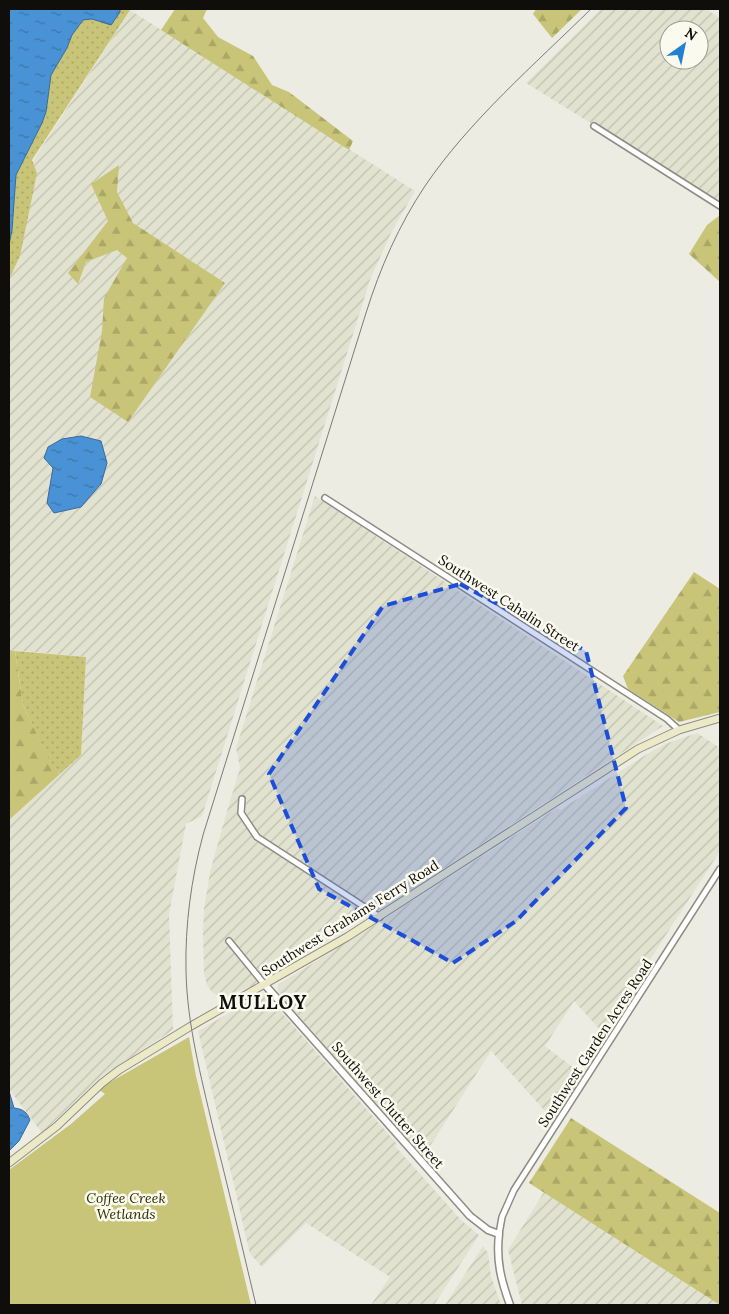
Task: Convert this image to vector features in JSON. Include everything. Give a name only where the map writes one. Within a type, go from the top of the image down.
[{"type":"main road","name":"Southwest Grahams Ferry Road","points":[[9,1163],[57,1126],[111,1076],[191,1026],[380,917],[614,764],[651,742],[679,730],[720,718]]},
{"type":"street","points":[[594,126],[720,206]]},
{"type":"street","name":"Southwest Cahalin Street","points":[[325,498],[667,719],[679,730]]},
{"type":"street","points":[[242,799],[240,813],[257,837],[380,917]]},
{"type":"street","name":"Southwest Garden Acres Road","points":[[498,1234],[504,1211],[514,1190],[720,869]]},
{"type":"street","points":[[229,941],[265,985]]},
{"type":"street","name":"Southwest Clutter Street","points":[[265,985],[470,1216],[488,1230],[498,1234]]},
{"type":"street","points":[[498,1234],[499,1270],[510,1305]]},
{"type":"highlighted area","points":[[460,584],[586,651],[626,808],[516,921],[453,963],[319,889],[269,774],[383,606]]},
{"type":"shaded area","points":[[601,9],[706,9],[720,18],[720,203],[526,83]]},
{"type":"shaded area","points":[[130,10],[415,191],[391,233],[370,280],[202,816],[186,824],[169,914],[173,1030],[102,1076],[42,1133],[9,1089],[9,820],[81,755],[86,657],[9,650],[9,263],[31,164]]},
{"type":"shaded area","points":[[315,496],[663,726],[386,906],[250,987],[226,996],[218,996],[207,985],[204,973],[204,909],[210,872],[240,768],[236,748]]},
{"type":"shaded area","points":[[697,733],[720,748],[720,851],[603,1033],[574,1001],[545,1046],[583,1075],[554,1121],[491,1051],[423,1157],[279,993],[277,988],[279,984],[557,808],[560,810],[665,744]]},
{"type":"shaded area","points":[[260,995],[268,997],[397,1144],[395,1146],[462,1221],[479,1235],[434,1305],[371,1305],[390,1277],[306,1223],[262,1267],[250,1254],[198,1031]]},
{"type":"shaded area","points":[[544,1192],[720,1305],[522,1305],[508,1250]]},
{"type":"shaded area","points":[[483,1246],[488,1253],[491,1276],[501,1305],[445,1305]]},
{"type":"green space","points":[[120,9],[130,10],[32,160],[37,173],[20,256],[9,279],[9,245],[16,175],[46,112],[51,75],[67,48],[72,35],[83,20],[92,19],[111,24],[120,12]]},
{"type":"green space","points":[[175,9],[207,9],[203,18],[218,37],[253,56],[272,85],[289,92],[353,141],[349,150],[161,30]]},
{"type":"green space","points":[[536,9],[582,9],[552,38],[533,14]]},
{"type":"green space","points":[[119,165],[117,192],[133,223],[225,283],[128,422],[90,397],[102,331],[104,298],[127,258],[117,250],[86,262],[78,284],[68,273],[108,221],[91,184]]},
{"type":"green space","points":[[720,215],[720,282],[689,254],[707,225]]},
{"type":"green space","points":[[694,572],[720,589],[720,712],[679,722],[628,689],[623,676]]},
{"type":"green space","points":[[9,650],[15,651],[23,705],[48,758],[60,774],[9,820]]},
{"type":"green space","points":[[15,651],[86,657],[81,755],[60,774],[48,759],[23,705]]},
{"type":"green space","name":"Coffee Creek Wetlands","points":[[189,1037],[196,1076],[251,1305],[9,1305],[9,1170],[71,1124],[105,1094],[98,1089]]},
{"type":"green space","points":[[571,1118],[720,1213],[720,1305],[529,1183]]},
{"type":"water","points":[[11,9],[120,9],[120,12],[111,25],[92,19],[83,20],[72,35],[67,48],[51,75],[46,112],[16,175],[9,245],[9,11]]},
{"type":"water","points":[[81,436],[101,441],[107,463],[101,484],[81,507],[54,513],[47,503],[53,468],[44,458],[48,447],[62,439]]},
{"type":"water","points":[[9,1091],[14,1108],[24,1111],[30,1120],[19,1141],[9,1151]]},
{"type":"railway","points":[[256,1305],[195,1050],[189,1011],[186,971],[188,920],[192,886],[203,835],[366,313],[391,247],[407,216],[442,162],[482,116],[591,9]]},
{"type":"district","name":"MULLOY","points":[[263,1002]]}]
